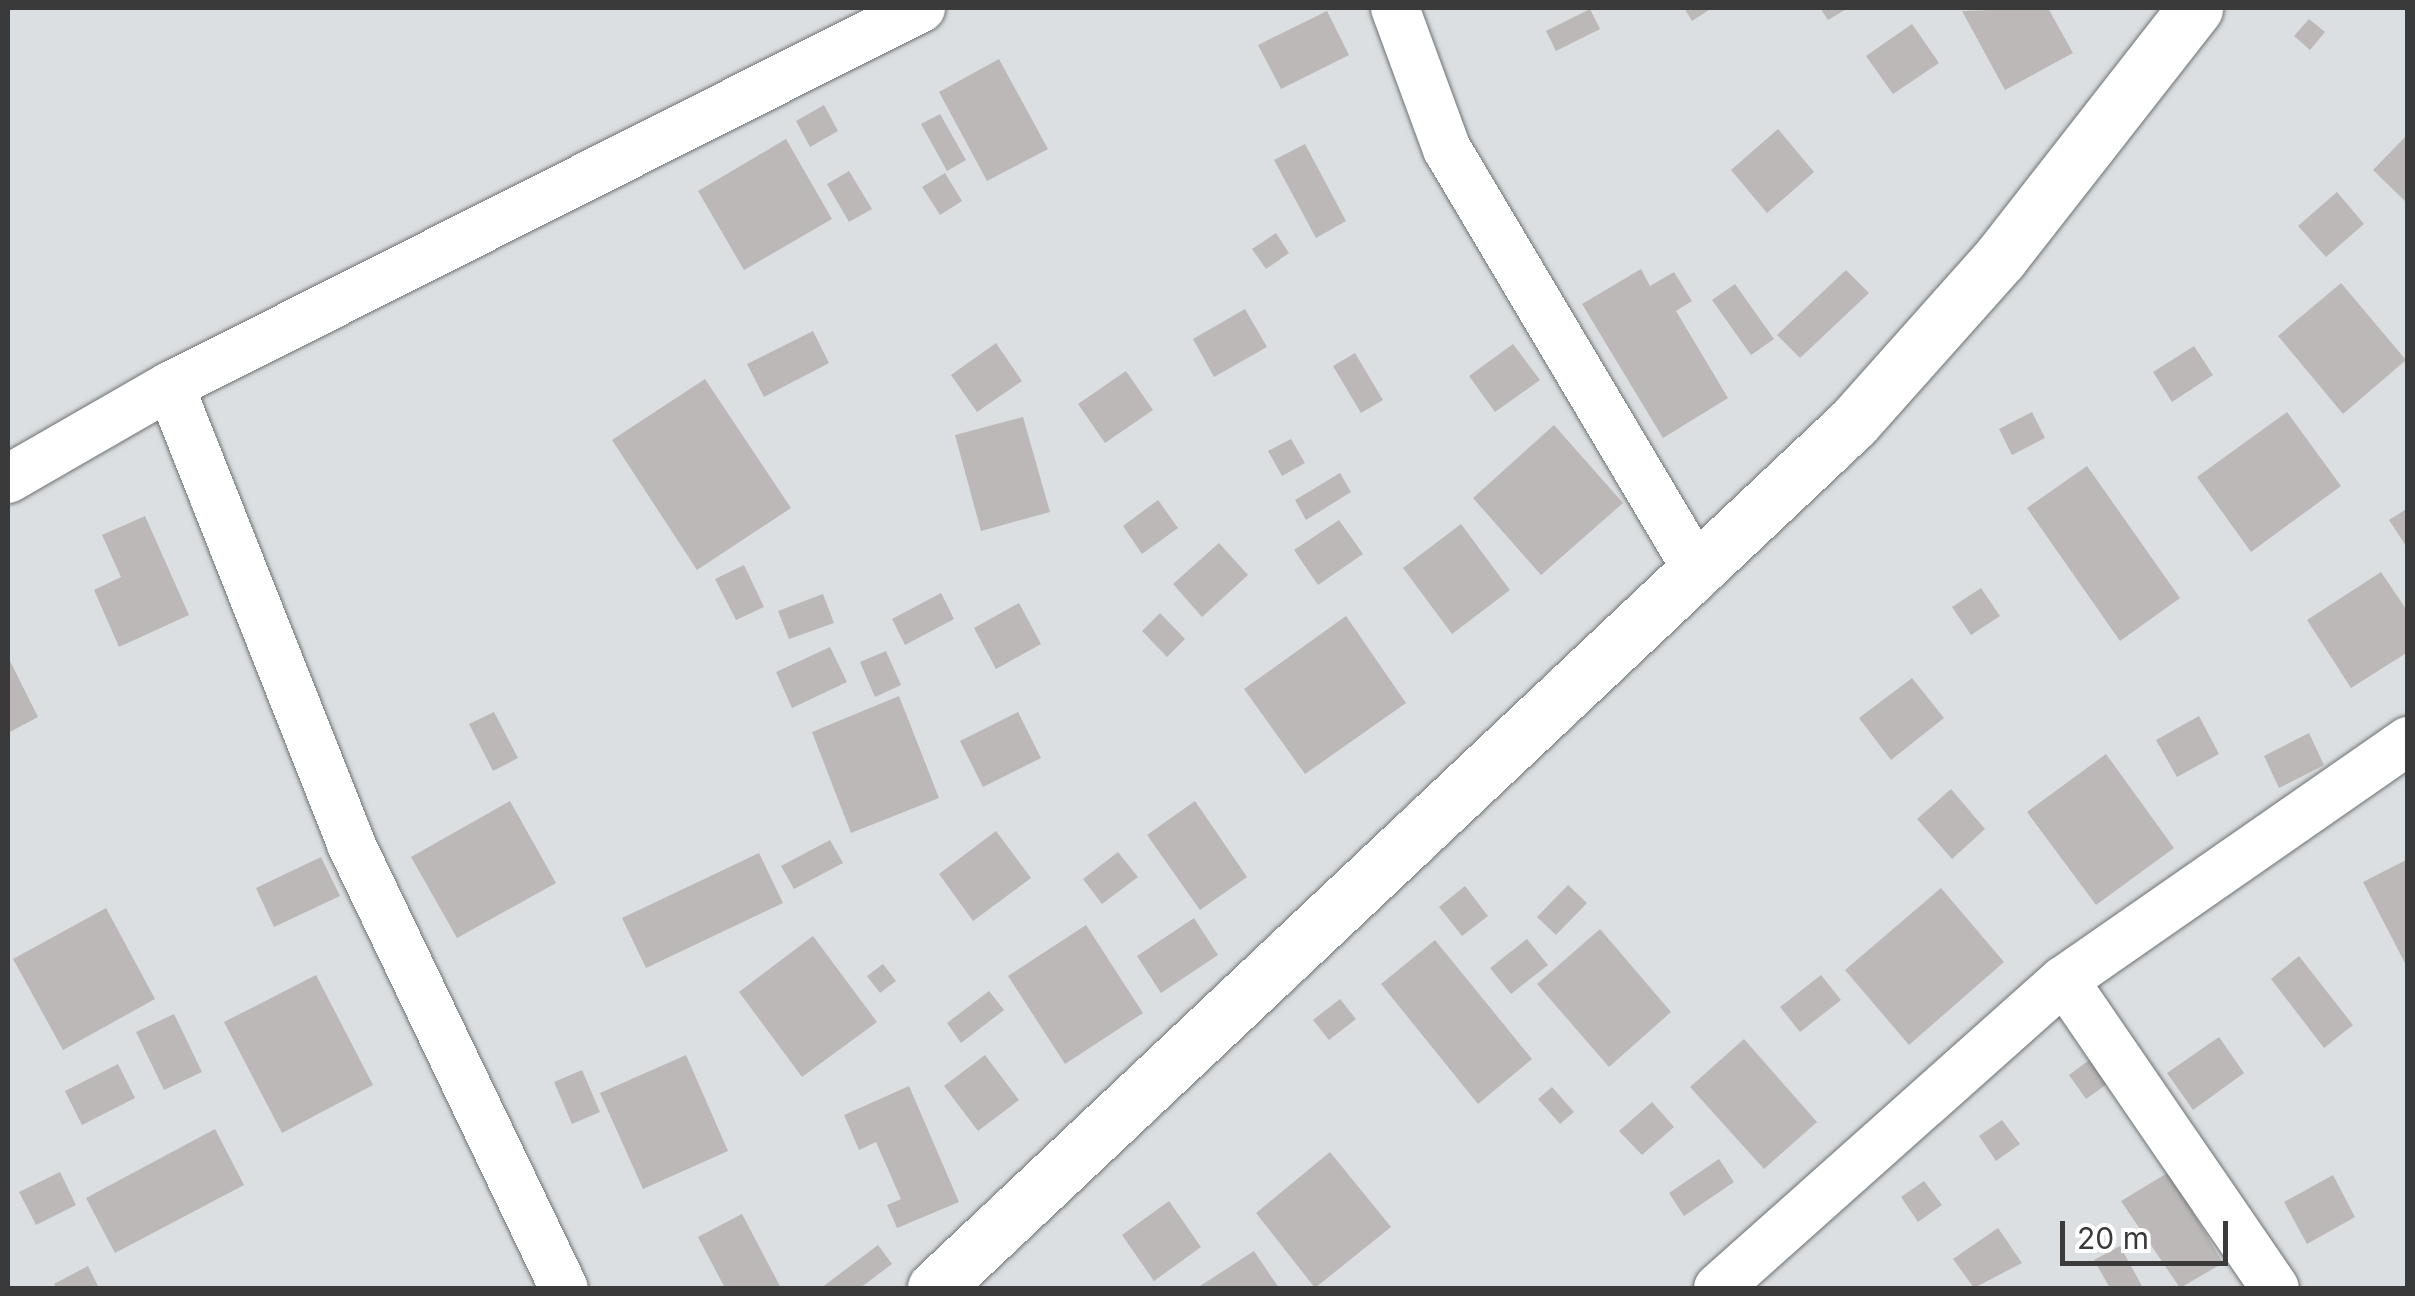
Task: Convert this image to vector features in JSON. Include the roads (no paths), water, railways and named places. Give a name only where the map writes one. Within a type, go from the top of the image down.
[{"type":"main road","points":[[936,1288],[1854,423],[1976,285],[2195,8]]},
{"type":"street","points":[[8,479],[170,386],[922,8]]},
{"type":"street","points":[[1395,8],[1447,149],[1697,570]]},
{"type":"street","points":[[170,386],[351,844],[564,1288]]},
{"type":"street","points":[[1718,1288],[2064,980],[2408,741]]},
{"type":"street","points":[[2064,980],[2275,1288]]}]
